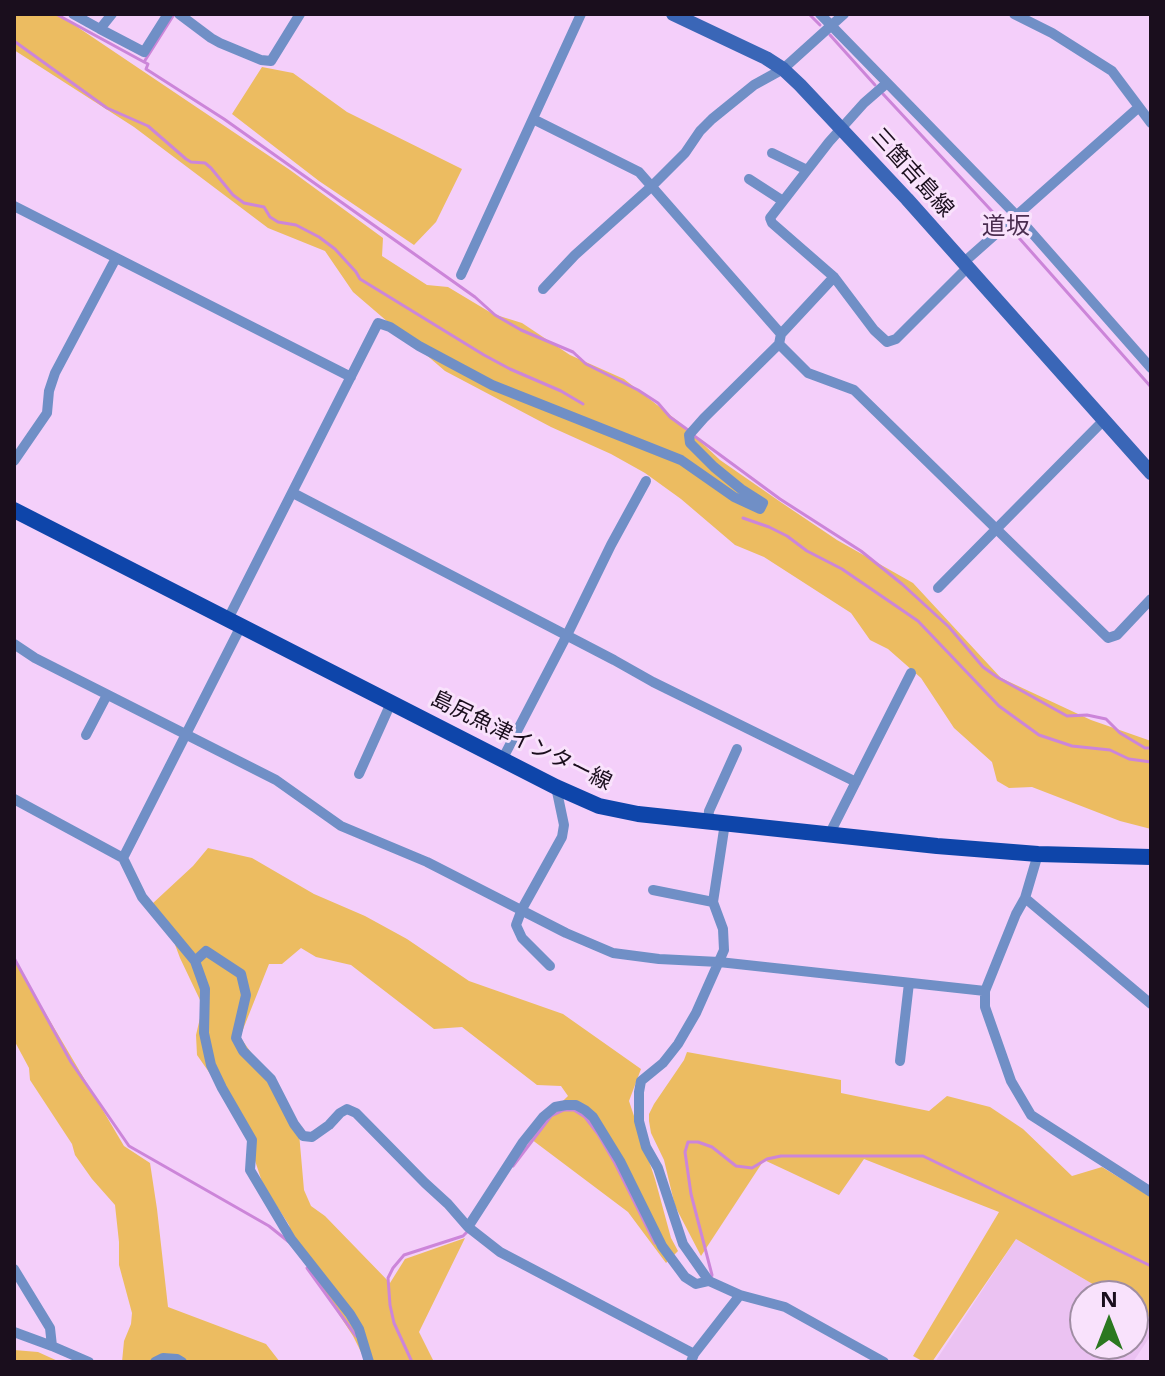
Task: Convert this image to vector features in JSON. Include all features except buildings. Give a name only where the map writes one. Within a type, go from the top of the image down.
[{"type":"main road","name":"三箇吉島線","points":[[673,14],[783,69],[842,128],[1150,470]]},
{"type":"main road","name":"島尻魚津インター線","points":[[14,510],[502,760],[586,801],[614,810],[937,846],[1038,854],[1151,857]]},
{"type":"street","points":[[73,14],[144,52],[167,15]]},
{"type":"street","points":[[100,29],[112,14]]},
{"type":"street","points":[[179,14],[220,43],[271,61],[300,14]]},
{"type":"street","points":[[461,275],[581,14]]},
{"type":"street","points":[[820,14],[959,155],[1010,222],[1151,368]]},
{"type":"street","points":[[543,289],[575,255],[685,153],[712,119],[754,85],[783,69],[844,14]]},
{"type":"street","points":[[1014,14],[1052,33],[1112,71],[1151,123]]},
{"type":"street","points":[[887,83],[842,128],[770,218],[834,277],[874,330],[887,342],[896,339],[1010,222],[1139,107]]},
{"type":"street","points":[[533,119],[639,172],[808,373],[854,390],[1108,638],[1117,635],[1151,599]]},
{"type":"street","points":[[772,153],[807,170]]},
{"type":"street","points":[[749,179],[783,201]]},
{"type":"street","points":[[14,206],[351,377]]},
{"type":"street","points":[[14,461],[47,413],[55,373],[116,258]]},
{"type":"street","points":[[123,858],[186,734],[293,493],[378,323],[492,385],[681,460],[734,497],[760,509],[763,503],[714,467],[690,443],[689,435],[834,277]]},
{"type":"street","points":[[938,588],[1104,420]]},
{"type":"street","points":[[502,760],[646,481]]},
{"type":"street","points":[[293,493],[653,682],[856,782]]},
{"type":"street","points":[[14,644],[35,658],[276,780],[341,826],[427,862],[566,933],[613,953],[985,991]]},
{"type":"street","points":[[830,833],[911,673]]},
{"type":"street","points":[[86,735],[107,695]]},
{"type":"street","points":[[359,774],[391,703]]},
{"type":"street","points":[[708,821],[709,811],[737,749]]},
{"type":"street","points":[[550,966],[522,938],[516,925],[562,837],[564,825],[556,787]]},
{"type":"street","points":[[14,799],[123,858],[142,897],[195,961],[205,989],[204,1033],[211,1065],[252,1140],[250,1170],[291,1239],[350,1314],[359,1329],[369,1362]]},
{"type":"street","points":[[725,823],[713,902],[723,929],[724,950],[696,1013],[678,1044],[663,1063],[641,1081],[639,1121],[646,1147],[658,1168],[683,1244],[709,1281],[740,1295],[785,1307],[884,1362]]},
{"type":"street","points":[[1038,854],[1025,898],[985,991],[985,1007],[1011,1081],[1031,1115],[1151,1192]]},
{"type":"street","points":[[653,890],[713,902]]},
{"type":"street","points":[[1025,898],[1151,1004]]},
{"type":"street","points":[[195,961],[206,951],[241,974],[246,995],[236,1038],[243,1051],[271,1079],[303,1136],[312,1137],[347,1109],[356,1113],[468,1227],[500,1252],[692,1358],[740,1295]]},
{"type":"street","points":[[900,1061],[909,983]]},
{"type":"street","points":[[468,1227],[523,1142],[543,1117],[555,1107],[576,1105],[593,1117],[620,1161],[662,1246],[685,1277],[696,1284],[709,1281]]},
{"type":"street","points":[[14,1269],[50,1328],[52,1346]]},
{"type":"street","points":[[14,1332],[89,1362]]},
{"type":"street","points":[[155,1362],[163,1358],[182,1362]]},
{"type":"shaded area","points":[[14,14],[58,14],[290,170],[383,238],[382,256],[427,285],[448,287],[493,314],[522,323],[570,355],[624,379],[684,426],[720,460],[837,540],[913,583],[1001,678],[1091,720],[1151,741],[1151,829],[1120,821],[1032,787],[1009,788],[997,781],[992,762],[954,728],[921,678],[888,649],[870,640],[851,613],[764,557],[735,545],[645,473],[445,371],[353,292],[325,251],[268,228],[134,127],[14,50]]},
{"type":"shaded area","points":[[262,67],[293,73],[347,112],[462,169],[436,222],[414,245],[319,181],[232,114]]},
{"type":"shaded area","points":[[208,848],[252,858],[314,894],[365,916],[407,939],[469,981],[563,1014],[641,1069],[629,1101],[671,1238],[678,1251],[666,1263],[628,1212],[527,1136],[568,1096],[561,1086],[537,1085],[462,1027],[434,1029],[351,965],[316,957],[301,948],[282,964],[269,964],[240,1037],[272,1082],[299,1133],[304,1190],[311,1206],[325,1216],[390,1283],[405,1259],[465,1238],[419,1332],[434,1362],[366,1362],[353,1336],[295,1247],[289,1225],[263,1185],[241,1118],[197,1055],[200,1000],[167,923],[152,904]]},
{"type":"shaded area","points":[[14,960],[124,1146],[150,1163],[168,1307],[266,1344],[280,1362],[122,1362],[132,1313],[119,1265],[115,1205],[75,1155],[72,1144],[30,1080],[29,1068],[14,1040]]},
{"type":"shaded area","points":[[687,1052],[841,1080],[841,1093],[929,1111],[947,1096],[990,1107],[1023,1129],[1072,1176],[1102,1167],[1151,1197],[1151,1318],[1149,1280],[1086,1280],[1016,1239],[932,1362],[924,1362],[913,1356],[999,1212],[864,1159],[839,1195],[764,1160],[701,1256],[675,1206],[664,1160],[651,1133],[649,1121],[654,1104]]},
{"type":"shaded area","points":[[1016,1239],[1086,1280],[1069,1280],[1069,1360],[1134,1360],[1133,1362],[935,1362]]},
{"type":"shaded area","points":[[14,1350],[38,1352],[60,1362],[14,1362]]},
{"type":"waterway","points":[[56,14],[148,64],[146,69],[224,119],[475,297],[495,315],[521,330],[573,352],[586,364],[638,390],[688,430]]},
{"type":"waterway","points":[[809,14],[820,25]]},
{"type":"waterway","points":[[144,62],[171,15]]},
{"type":"waterway","points":[[830,35],[875,85]]},
{"type":"waterway","points":[[14,41],[107,108],[148,126],[186,159],[205,163],[244,203],[264,207],[270,217],[278,222],[296,225],[319,237],[335,249],[360,279],[484,355],[583,404]]},
{"type":"waterway","points":[[883,94],[1002,222]]},
{"type":"waterway","points":[[1012,230],[1151,387]]},
{"type":"waterway","points":[[693,435],[780,499],[861,551],[949,627],[983,667],[997,677],[1067,716],[1087,715],[1106,719],[1120,733],[1145,748],[1151,748]]},
{"type":"waterway","points":[[743,518],[787,536],[918,621],[999,706],[1039,735],[1072,746],[1110,750],[1129,759],[1151,762]]},
{"type":"waterway","points":[[14,958],[71,1062],[129,1146],[269,1226],[289,1242]]},
{"type":"waterway","points":[[513,1166],[551,1116],[564,1110],[574,1110],[585,1117],[598,1134],[655,1243]]},
{"type":"waterway","points":[[711,1279],[691,1194],[685,1152],[688,1142],[712,1147],[736,1166],[752,1168],[767,1159],[781,1156],[923,1156],[1151,1266]]},
{"type":"waterway","points":[[412,1362],[394,1323],[388,1278],[404,1255],[463,1236],[468,1231]]},
{"type":"waterway","points":[[307,1268],[356,1336]]},
{"type":"district","name":"道坂","points":[[1006,227]]}]
